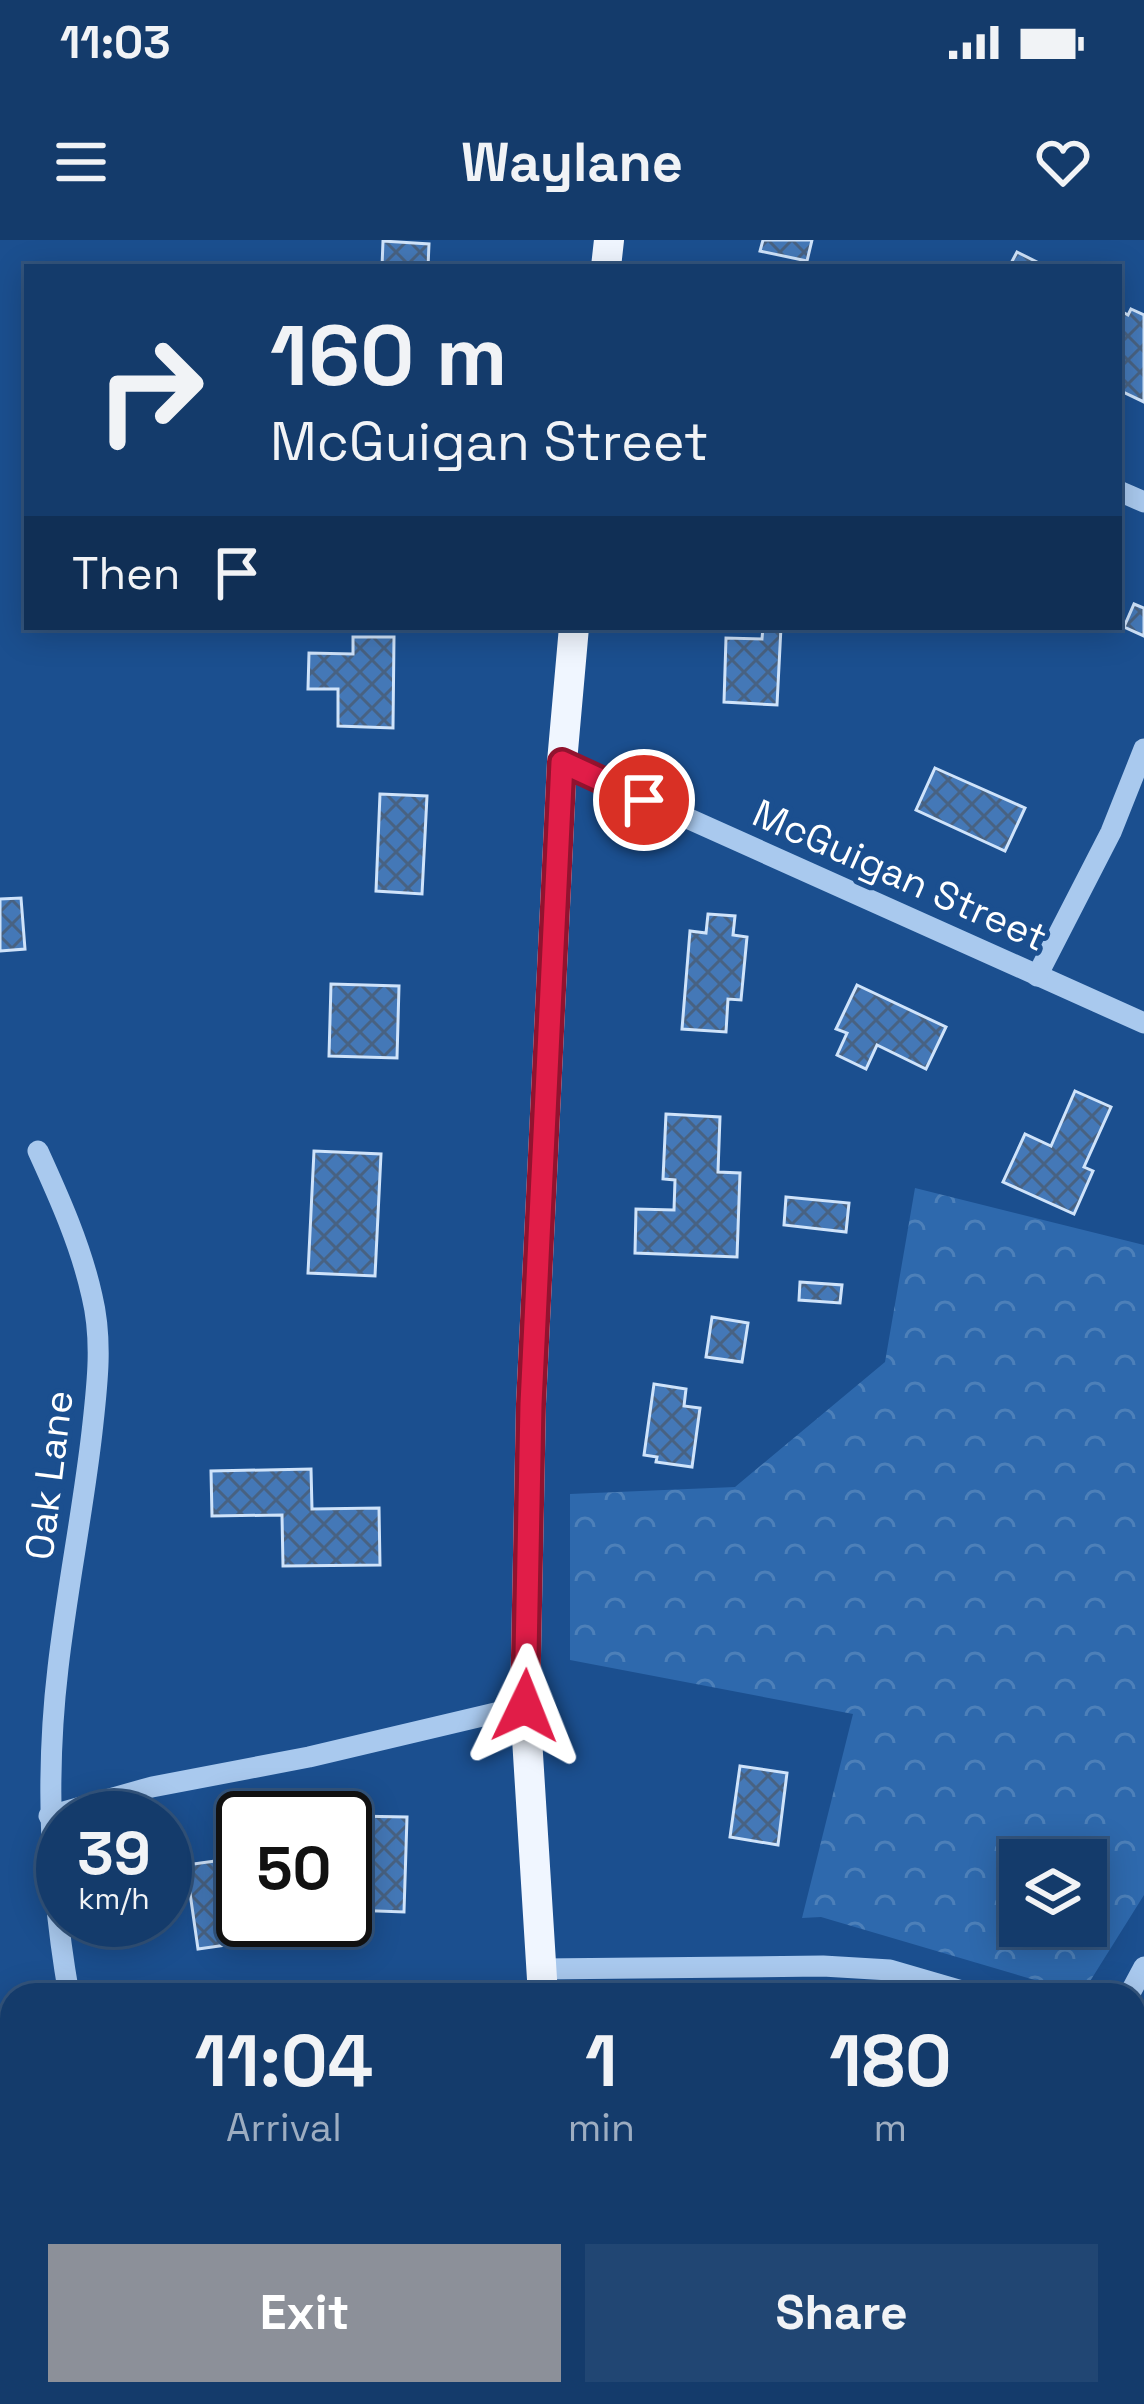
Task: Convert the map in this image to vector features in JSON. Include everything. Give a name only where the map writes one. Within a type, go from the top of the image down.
[{"type":"main road","points":[[542,1982],[525,1706],[532,1381],[562,762],[574,630]]},
{"type":"street","points":[[1037,976],[1111,832],[1144,749]]},
{"type":"street","name":"McGuigan Street","points":[[562,762],[1144,1023]]},
{"type":"street","name":"Oak Lane","points":[[38,1151],[93,1297],[98,1338],[98,1378],[80,1533],[58,1666],[50,1791]]},
{"type":"street","points":[[135,1791],[525,1706]]},
{"type":"street","name":"Oak Lane","points":[[60,1947],[67,1983]]},
{"type":"street","points":[[542,1982],[823,1966],[890,1970],[935,1983]]},
{"type":"green space","points":[[915,1188],[1144,1245],[1144,1895],[1089,1983],[1045,1983],[821,1917],[802,1918],[853,1714],[570,1660],[570,1494],[735,1487],[885,1362]]},
{"type":"building","points":[[763,240],[812,240],[807,261],[760,251]]},
{"type":"building","points":[[383,241],[429,244],[428,264],[382,264]]},
{"type":"building","points":[[1017,252],[1041,264],[1011,264]]},
{"type":"building","points":[[1131,309],[1144,315],[1144,402],[1122,391],[1122,312],[1128,315]]},
{"type":"building","points":[[1134,604],[1144,608],[1144,636],[1124,627]]},
{"type":"building","points":[[763,630],[781,630],[777,705],[724,702],[726,638],[762,639]]},
{"type":"building","points":[[353,637],[394,637],[393,728],[338,726],[338,689],[308,689],[309,653],[353,654]]},
{"type":"building","points":[[935,768],[1025,808],[1005,851],[916,810]]},
{"type":"building","points":[[380,794],[427,796],[422,894],[376,891]]},
{"type":"building","points":[[21,898],[25,949],[0,951],[0,899]]},
{"type":"building","points":[[708,914],[735,916],[733,935],[747,937],[741,1000],[728,999],[726,1032],[682,1029],[690,931],[706,933]]},
{"type":"building","points":[[331,984],[399,986],[397,1058],[329,1056]]},
{"type":"building","points":[[857,985],[946,1027],[926,1069],[877,1045],[866,1069],[837,1055],[847,1033],[836,1029]]},
{"type":"building","points":[[1075,1091],[1111,1107],[1084,1167],[1093,1171],[1074,1214],[1003,1182],[1025,1134],[1051,1146]]},
{"type":"building","points":[[666,1114],[720,1117],[718,1172],[740,1173],[737,1257],[635,1253],[636,1209],[674,1210],[675,1180],[663,1179]]},
{"type":"building","points":[[314,1151],[381,1154],[375,1276],[308,1273]]},
{"type":"building","points":[[786,1197],[849,1203],[846,1232],[784,1225]]},
{"type":"building","points":[[800,1282],[842,1285],[840,1303],[799,1300]]},
{"type":"building","points":[[712,1317],[748,1323],[742,1362],[706,1357]]},
{"type":"building","points":[[654,1384],[686,1389],[684,1406],[700,1408],[692,1467],[656,1462],[657,1457],[644,1455]]},
{"type":"building","points":[[311,1469],[312,1509],[379,1508],[380,1565],[283,1566],[282,1515],[212,1516],[211,1471]]},
{"type":"building","points":[[740,1766],[787,1773],[778,1845],[730,1837]]},
{"type":"building","points":[[372,1816],[407,1817],[404,1912],[372,1911]]},
{"type":"building","points":[[216,1861],[216,1946],[198,1949],[192,1864]]},
{"type":"route","points":[[525,1706],[531,1404],[562,762],[644,800]]}]
